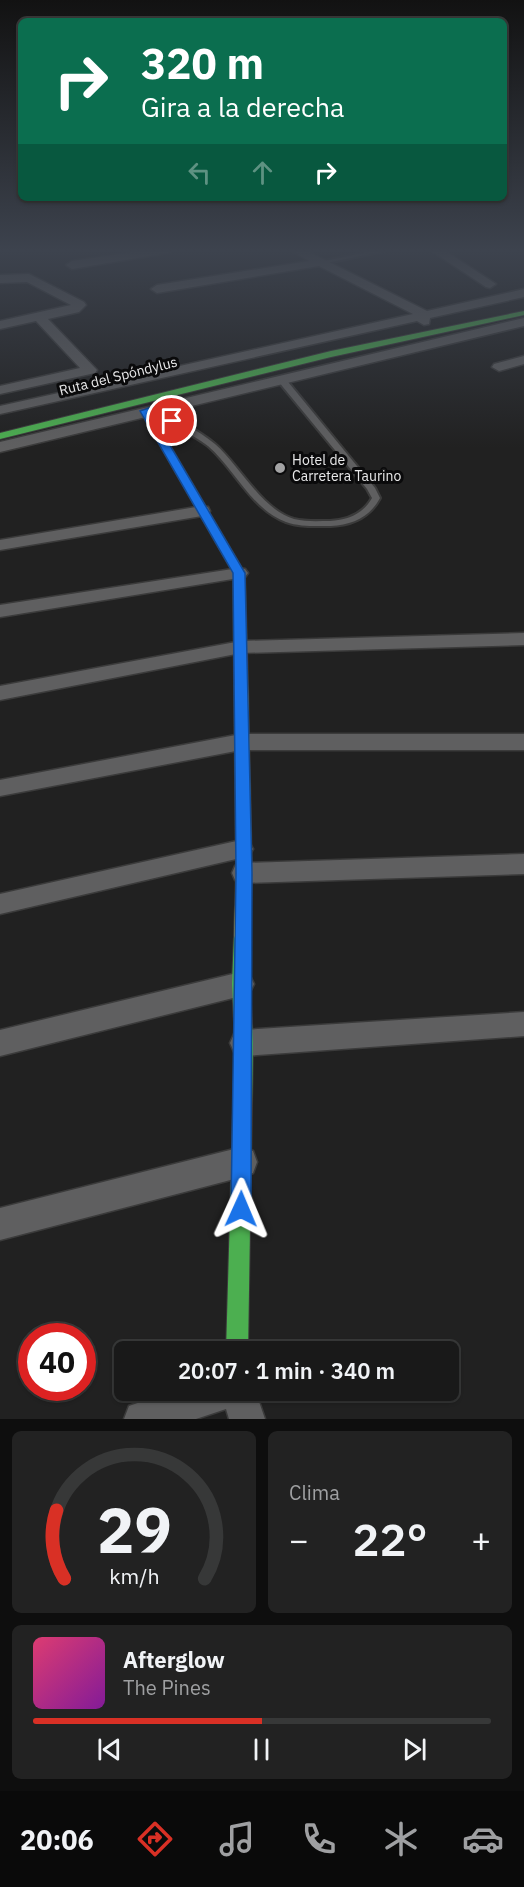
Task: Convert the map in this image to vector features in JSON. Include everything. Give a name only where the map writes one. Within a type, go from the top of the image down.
[{"type":"main road","name":"Ruta del Spóndylus","points":[[0,422],[425,316]]},
{"type":"main road","name":"Ruta del Spóndylus","points":[[0,436],[331,354],[443,335],[512,316]]},
{"type":"main road","points":[[149,410],[202,511],[239,573],[243,861],[241,984],[244,1043],[237,1341]]},
{"type":"street","points":[[0,325],[38,316]]},
{"type":"street","points":[[0,390],[90,370],[39,316]]},
{"type":"street","points":[[0,410],[423,316]]},
{"type":"street","points":[[420,317],[443,335]]},
{"type":"street","points":[[0,447],[281,379],[443,335],[524,322]]},
{"type":"street","points":[[499,367],[524,360]]},
{"type":"street","points":[[0,545],[202,511]]},
{"type":"street","points":[[0,611],[239,573]]},
{"type":"street","points":[[0,693],[241,647],[524,639]]},
{"type":"street","points":[[0,788],[241,742],[524,742]]},
{"type":"street","points":[[0,904],[243,861],[524,864]]},
{"type":"street","points":[[0,1043],[241,984]]},
{"type":"street","points":[[244,1043],[524,1024]]},
{"type":"street","points":[[0,1224],[242,1162]]},
{"type":"street","points":[[142,1419],[197,1401]]},
{"type":"street","points":[[241,1401],[247,1419]]},
{"type":"lane","points":[[149,410],[213,447],[273,514],[307,524],[341,522],[358,518],[371,509],[376,498],[371,488],[281,379]]},
{"type":"traffic: fast","points":[[0,436],[331,354],[509,316]]},
{"type":"traffic: fast","points":[[237,1341],[244,1043],[241,984],[242,936]]},
{"type":"traffic: slow","points":[[241,685],[244,873],[242,936]]},
{"type":"traffic: jam","points":[[145,411],[239,573],[241,685]]},
{"type":"place","name":"Hotel de Carretera Taurino","points":[[280,468]]},
{"type":"route","points":[[172,421],[154,409],[145,411],[239,573],[244,873],[241,984],[244,1043],[241,1209]]}]
